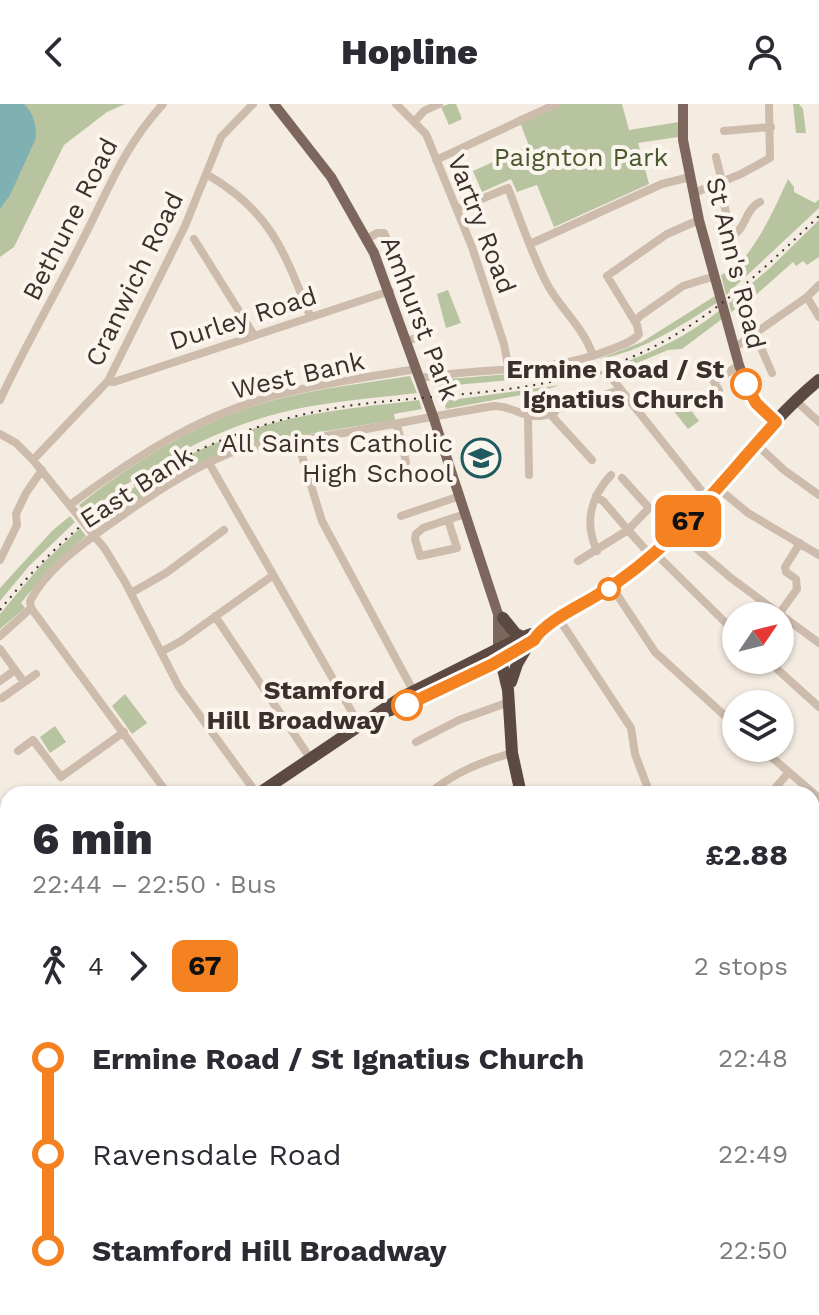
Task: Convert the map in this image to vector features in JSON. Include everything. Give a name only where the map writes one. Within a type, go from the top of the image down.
[{"type":"highway","points":[[278,786],[310,758],[381,713],[530,638],[612,587],[654,556],[776,422],[819,380]]},
{"type":"highway","points":[[501,616],[516,634],[530,638]]},
{"type":"highway","points":[[509,689],[530,638]]},
{"type":"highway","points":[[444,682],[478,671],[504,652]]},
{"type":"highway","points":[[504,652],[512,753],[519,786]]},
{"type":"highway","points":[[478,671],[492,675],[509,689]]},
{"type":"main road","name":"Amhurst Park","points":[[274,104],[331,177],[367,239],[390,291],[501,616],[504,652]]},
{"type":"main road","name":"St Ann's Road","points":[[683,104],[683,140],[690,177],[734,348],[752,398],[776,422]]},
{"type":"street","name":"Bethune Road","points":[[0,400],[113,175],[134,139],[163,104]]},
{"type":"street","name":"Cranwich Road","points":[[33,460],[108,381],[185,226],[221,137],[253,104]]},
{"type":"street","name":"Vartry Road","points":[[396,104],[426,134],[495,314],[509,371]]},
{"type":"street","points":[[415,121],[424,111],[439,104]]},
{"type":"street","points":[[436,160],[556,104]]},
{"type":"street","points":[[694,193],[770,158],[769,104]]},
{"type":"street","points":[[724,131],[771,127]]},
{"type":"street","points":[[716,157],[732,239],[739,232],[751,206],[760,202]]},
{"type":"street","points":[[206,174],[241,196],[267,224],[285,255],[310,316]]},
{"type":"street","points":[[530,244],[662,184],[690,177]]},
{"type":"street","points":[[457,209],[508,188],[546,282],[585,335],[593,356]]},
{"type":"street","points":[[699,220],[667,234],[607,276],[635,322],[683,286],[715,276]]},
{"type":"street","points":[[367,239],[384,233],[402,270],[421,329],[419,337],[407,341]]},
{"type":"street","points":[[194,239],[254,335]]},
{"type":"street","points":[[734,348],[807,297],[819,285]]},
{"type":"street","name":"Durley Road","points":[[108,381],[114,382],[390,291]]},
{"type":"street","points":[[807,297],[819,317]]},
{"type":"street","name":"West Bank","points":[[70,505],[135,459],[209,419],[286,393],[418,374],[556,366],[635,340],[640,331],[635,322]]},
{"type":"street","points":[[755,334],[772,373]]},
{"type":"street","points":[[719,390],[714,382],[739,365]]},
{"type":"street","points":[[610,376],[708,499]]},
{"type":"street","name":"East Bank","points":[[0,636],[31,608],[30,601],[41,584],[99,531],[209,463],[241,450],[494,406],[528,416],[556,411],[620,390]]},
{"type":"street","points":[[796,401],[819,422]]},
{"type":"street","points":[[556,411],[592,460]]},
{"type":"street","points":[[528,416],[529,475]]},
{"type":"street","points":[[397,425],[406,462]]},
{"type":"street","points":[[0,434],[16,443],[83,520],[99,531],[179,687],[251,786]]},
{"type":"street","points":[[297,440],[322,521],[416,695]]},
{"type":"street","points":[[756,444],[784,470],[819,495]]},
{"type":"street","points":[[209,463],[360,726]]},
{"type":"street","points":[[0,560],[17,525],[16,514],[42,470]]},
{"type":"street","points":[[597,551],[591,539],[589,520],[596,496],[611,475]]},
{"type":"street","points":[[578,561],[628,530],[649,508],[622,478]]},
{"type":"street","points":[[718,488],[748,513],[819,555]]},
{"type":"street","points":[[401,516],[460,496]]},
{"type":"street","points":[[596,496],[722,620]]},
{"type":"street","points":[[448,520],[457,548],[420,556],[416,534],[423,528],[465,514]]},
{"type":"street","points":[[131,593],[166,573],[240,520]]},
{"type":"street","points":[[677,532],[763,602]]},
{"type":"street","points":[[788,602],[797,589],[796,579],[786,572],[785,567],[800,543]]},
{"type":"street","points":[[161,652],[272,576]]},
{"type":"street","points":[[612,587],[655,652],[722,713]]},
{"type":"street","points":[[31,608],[162,786]]},
{"type":"street","points":[[215,616],[310,758]]},
{"type":"street","points":[[559,619],[631,728],[639,767],[647,786]]},
{"type":"street","points":[[794,625],[819,643]]},
{"type":"street","points":[[0,649],[24,682]]},
{"type":"street","points":[[0,681],[15,670]]},
{"type":"street","points":[[3,699],[36,674]]},
{"type":"street","points":[[782,674],[819,707]]},
{"type":"street","points":[[416,742],[509,689]]},
{"type":"street","points":[[18,751],[34,739],[61,777],[124,732]]},
{"type":"street","points":[[440,786],[481,762],[512,753]]},
{"type":"street","points":[[777,762],[805,786]]},
{"type":"street","points":[[777,786],[789,772]]},
{"type":"green space","points":[[0,104],[125,104],[107,112],[64,145],[14,247],[0,257]]},
{"type":"green space","points":[[456,104],[462,119],[449,125],[441,107]]},
{"type":"green space","name":"Paignton Park","points":[[549,104],[622,104],[629,130],[679,122],[678,137],[638,143],[649,184],[554,227],[537,185],[517,192],[511,179],[482,192],[473,171],[529,146],[518,117]]},
{"type":"green space","points":[[793,104],[799,104],[803,109],[806,133],[796,133]]},
{"type":"green space","points":[[788,179],[794,192],[815,203],[819,199],[819,208],[726,295],[721,275],[732,269],[752,248]]},
{"type":"green space","points":[[819,220],[819,257],[807,265],[803,261],[796,266],[793,262],[750,300],[731,312],[729,303]]},
{"type":"green space","points":[[448,290],[461,323],[446,328],[437,294]]},
{"type":"green space","points":[[715,296],[718,302],[661,336],[631,350],[599,359],[642,342]]},
{"type":"green space","points":[[720,310],[722,319],[682,349],[668,350],[596,376],[595,373],[677,339]]},
{"type":"green space","points":[[560,370],[522,379],[434,387],[435,380]]},
{"type":"green space","points":[[410,376],[417,393],[312,406],[251,421],[165,461],[86,514],[79,505],[149,456],[224,417],[294,395]]},
{"type":"green space","points":[[560,385],[446,409],[444,401]]},
{"type":"green space","points":[[681,397],[699,421],[688,429],[669,405]]},
{"type":"green space","points":[[419,400],[422,409],[394,414],[395,420],[227,450],[169,481],[97,527],[91,519],[157,473],[230,437],[300,417]]},
{"type":"green space","points":[[70,516],[75,522],[29,566],[0,601],[0,588],[52,531]]},
{"type":"green space","points":[[80,528],[86,536],[60,559],[21,603],[25,608],[0,629],[0,614],[41,565]]},
{"type":"green space","points":[[125,694],[147,723],[132,734],[112,706]]},
{"type":"green space","points":[[55,726],[66,742],[50,753],[40,737]]},
{"type":"water","points":[[0,104],[24,104],[34,120],[36,138],[10,195],[0,209]]},
{"type":"railway","points":[[0,610],[37,567],[77,530],[163,468],[261,426],[314,412],[521,387],[609,366],[669,339],[696,322],[747,283],[819,216]]},
{"type":"bus line","name":"67","points":[[407,705],[493,664],[534,640],[554,622],[630,575],[656,554],[776,422],[752,398],[746,384]]},
{"type":"place","name":"Ermine Road / St Ignatius Church","points":[[746,384]]},
{"type":"place","name":"All Saints Catholic High School","points":[[481,458]]},
{"type":"place","name":"Stamford Hill Broadway","points":[[407,705]]}]
